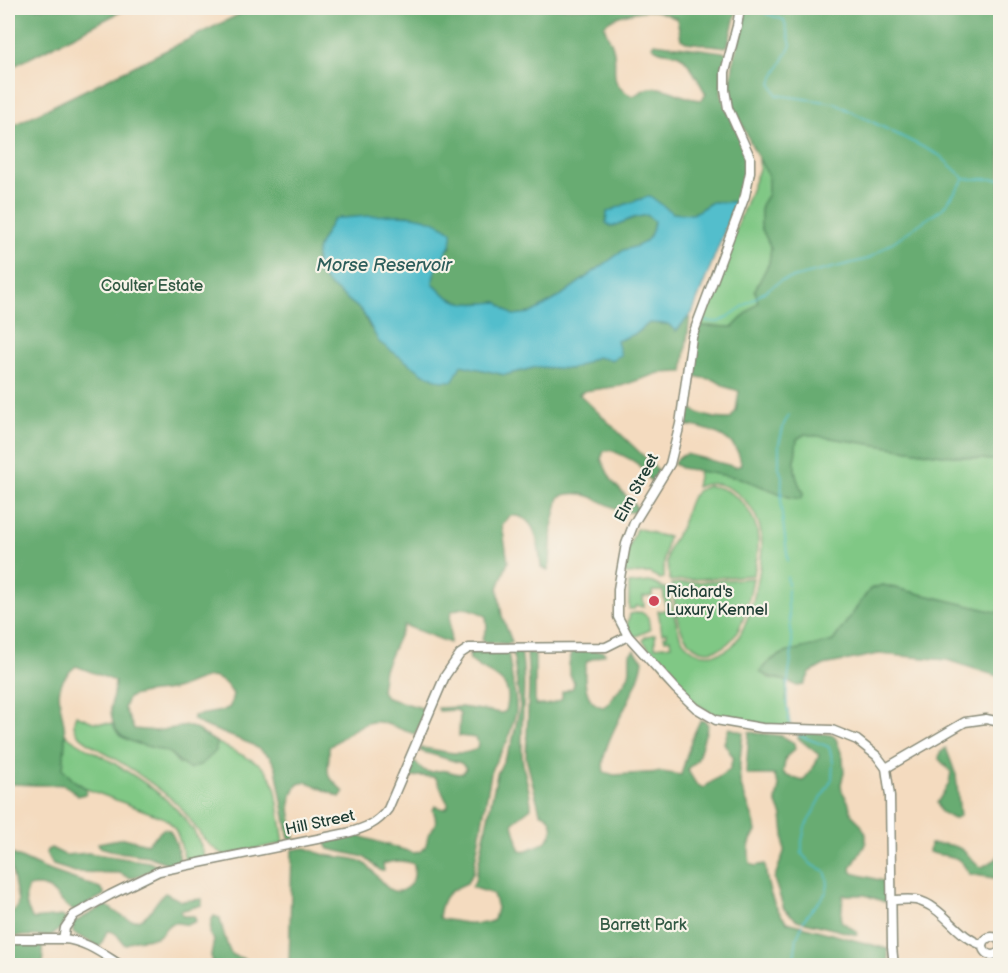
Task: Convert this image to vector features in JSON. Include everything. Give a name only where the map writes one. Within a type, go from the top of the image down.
[{"type":"street","name":"Elm Street","points":[[740,8],[725,72],[724,90],[728,108],[750,157],[750,172],[745,196],[692,336],[680,424],[670,464],[634,523],[626,544],[617,611],[619,621],[628,636],[696,708],[716,720],[762,728],[832,730],[857,740],[877,756],[886,768]]},
{"type":"street","name":"Hill Street","points":[[63,939],[65,928],[74,915],[110,894],[159,871],[346,833],[372,825],[381,819],[388,809],[452,663],[469,648],[606,647],[628,636]]},
{"type":"street","points":[[894,966],[890,796],[886,768],[965,722],[986,719],[1000,722]]},
{"type":"street","points":[[892,900],[917,900],[930,906],[969,939],[983,945]]},
{"type":"street","points":[[8,939],[75,941],[94,949],[122,966]]},
{"type":"green space","points":[[8,8],[128,8],[8,69]]},
{"type":"green space","name":"Coulter Estate","points":[[252,8],[737,8],[726,47],[686,42],[681,39],[677,19],[657,12],[641,11],[627,14],[614,18],[604,25],[613,48],[616,81],[624,91],[633,96],[650,88],[664,89],[702,100],[706,94],[683,58],[658,50],[652,46],[654,43],[727,54],[721,91],[744,148],[747,170],[736,202],[712,202],[693,214],[673,213],[649,196],[626,204],[612,227],[647,215],[654,221],[649,238],[641,244],[624,250],[556,299],[531,313],[513,315],[497,302],[478,304],[462,302],[440,291],[433,284],[434,273],[440,259],[451,247],[408,215],[333,220],[319,245],[316,256],[316,265],[328,284],[362,311],[370,328],[461,365],[505,375],[537,367],[571,369],[596,357],[616,341],[637,333],[649,323],[668,324],[676,331],[690,315],[683,372],[659,373],[621,386],[584,391],[579,394],[658,470],[659,478],[652,482],[634,461],[611,450],[604,451],[601,459],[611,479],[637,508],[635,512],[626,512],[580,494],[559,497],[552,527],[548,570],[541,567],[537,541],[531,526],[526,520],[510,516],[502,525],[508,562],[498,588],[502,616],[512,642],[508,644],[482,640],[487,628],[486,616],[469,609],[460,608],[451,612],[450,643],[404,625],[384,669],[381,690],[387,698],[422,708],[426,712],[415,734],[379,722],[366,723],[329,747],[329,775],[344,792],[340,797],[307,782],[298,784],[290,804],[295,838],[293,841],[289,839],[276,768],[270,757],[251,744],[202,725],[193,719],[194,716],[222,711],[230,707],[233,694],[220,679],[213,677],[175,689],[128,698],[124,708],[134,729],[156,731],[186,726],[194,728],[216,742],[216,751],[202,764],[189,769],[167,752],[122,737],[113,721],[111,709],[115,681],[76,666],[67,674],[60,690],[59,698],[65,735],[63,769],[73,780],[87,789],[85,794],[78,796],[62,785],[8,784],[8,128]]},
{"type":"green space","points":[[745,8],[1000,8],[1000,461],[935,454],[805,434],[797,439],[795,460],[797,480],[804,493],[801,499],[789,497],[740,478],[681,468],[674,464],[677,458],[686,454],[736,467],[741,465],[735,447],[721,435],[703,428],[684,425],[687,410],[692,409],[705,416],[725,419],[730,419],[736,411],[739,391],[715,380],[692,376],[698,328],[701,326],[733,327],[758,302],[755,290],[769,263],[771,248],[761,227],[761,205],[768,194],[768,175],[733,105],[730,89]]},
{"type":"green space","points":[[759,160],[768,174],[768,194],[761,206],[761,227],[771,248],[769,263],[755,290],[758,302],[733,327],[701,326],[698,328],[759,169]]},
{"type":"green space","points":[[805,434],[935,454],[1000,461],[1000,613],[883,585],[870,589],[833,641],[782,654],[766,664],[760,672],[769,678],[787,681],[786,698],[790,725],[782,727],[720,718],[696,704],[643,641],[645,637],[655,634],[655,647],[671,645],[670,639],[665,640],[664,636],[667,636],[667,632],[662,633],[658,611],[666,610],[663,591],[652,591],[652,596],[643,597],[644,607],[636,606],[634,609],[629,609],[629,584],[650,582],[667,589],[680,636],[694,650],[712,654],[731,647],[744,625],[755,593],[761,559],[761,533],[752,509],[734,491],[715,484],[696,487],[699,471],[740,478],[789,497],[804,493],[797,480],[795,460],[797,439]]},
{"type":"green space","points":[[708,486],[729,492],[738,498],[751,515],[758,535],[754,575],[670,581],[667,560],[672,541],[681,527],[692,497],[696,492]]},
{"type":"green space","points":[[636,529],[668,536],[664,559],[664,578],[660,579],[650,573],[624,574],[627,552]]},
{"type":"green space","points":[[753,578],[746,612],[736,634],[729,643],[719,649],[705,651],[689,643],[676,612],[671,584]]},
{"type":"green space","points":[[883,585],[1000,613],[1000,677],[947,660],[879,654],[824,665],[810,673],[804,685],[797,686],[760,672],[766,664],[783,654],[833,641],[870,589]]},
{"type":"green space","points":[[641,612],[648,617],[650,630],[634,637],[627,626],[630,614]]},
{"type":"green space","name":"Barrett Park","points":[[634,650],[643,660],[640,673],[612,733],[604,761],[604,772],[614,775],[662,772],[681,775],[692,738],[700,721],[705,721],[708,725],[697,761],[687,769],[696,784],[703,788],[730,769],[733,757],[724,743],[729,728],[743,732],[740,781],[754,819],[756,832],[749,847],[750,863],[755,866],[765,864],[769,888],[778,909],[787,922],[888,949],[889,965],[289,966],[292,850],[306,848],[324,855],[360,861],[372,870],[387,888],[393,891],[406,888],[413,880],[414,864],[403,861],[391,862],[383,864],[384,871],[381,871],[364,857],[329,849],[325,842],[359,836],[414,853],[425,848],[428,835],[435,823],[433,810],[435,806],[444,809],[448,807],[448,803],[435,777],[410,778],[408,775],[411,764],[415,762],[428,772],[442,770],[457,774],[463,773],[466,768],[461,763],[420,751],[421,748],[464,753],[477,748],[478,743],[476,738],[459,736],[460,713],[456,710],[439,711],[438,708],[461,707],[502,713],[506,711],[508,700],[504,684],[470,660],[469,654],[473,651],[508,652],[516,702],[516,712],[508,740],[492,768],[473,873],[467,883],[447,895],[440,910],[441,919],[482,924],[494,920],[497,908],[493,894],[472,887],[497,774],[512,743],[520,707],[514,651],[521,651],[523,664],[522,760],[531,808],[513,822],[519,850],[523,852],[545,842],[552,829],[551,821],[540,812],[526,758],[529,686],[527,652],[535,654],[535,705],[542,705],[559,701],[562,699],[562,692],[573,688],[574,682],[569,668],[572,653],[575,651],[604,651],[605,654],[587,661],[585,671],[588,695],[595,703],[603,707],[609,703],[627,678],[630,669],[630,654]]},
{"type":"green space","points":[[76,715],[93,722],[112,724],[120,736],[170,753],[179,764],[217,745],[216,742],[258,763],[273,781],[284,843],[225,855],[217,851],[168,796],[81,737],[74,726]]},
{"type":"green space","points":[[749,732],[782,736],[794,743],[795,749],[786,757],[783,772],[787,776],[803,781],[815,765],[819,755],[798,738],[800,733],[832,735],[836,739],[843,758],[842,791],[852,815],[866,834],[866,843],[851,868],[852,873],[888,884],[885,902],[865,895],[843,895],[841,921],[857,932],[857,935],[797,920],[784,909],[774,879],[784,852],[782,816],[776,801],[779,786],[774,775],[746,773]]},
{"type":"green space","points":[[65,734],[160,794],[193,830],[205,859],[188,862],[185,860],[176,831],[164,818],[87,789],[73,780],[63,769]]},
{"type":"green space","points":[[946,748],[956,775],[960,816],[953,819],[941,812],[937,803],[949,783],[951,772],[939,759],[940,753]]},
{"type":"green space","points":[[163,829],[169,830],[175,841],[180,861],[177,864],[169,864],[148,856],[117,852],[100,847],[98,843],[124,838],[147,844]]},
{"type":"green space","points":[[930,844],[959,848],[982,867],[995,860],[1000,854],[1000,882],[994,878],[969,874],[957,859],[929,852]]},
{"type":"green space","points":[[51,848],[65,855],[88,853],[149,862],[159,867],[133,878],[120,873],[75,872],[53,865],[46,853]]},
{"type":"green space","points":[[12,854],[45,869],[100,888],[104,895],[74,911],[49,889],[29,887],[27,907],[33,919],[62,916],[67,920],[50,936],[15,936],[8,931],[8,916],[17,907],[18,901],[9,855]]},
{"type":"green space","points":[[165,893],[181,901],[202,899],[202,905],[180,911],[183,916],[194,916],[196,921],[168,925],[159,936],[125,945],[111,931],[107,931],[100,947],[73,933],[73,923],[106,905],[123,917],[140,919],[146,916]]},
{"type":"green space","points":[[214,916],[220,918],[231,953],[249,961],[250,965],[210,965],[214,940],[210,935],[211,921]]},
{"type":"green space","points":[[40,943],[43,965],[8,965],[8,944]]},
{"type":"water","name":"Morse Reservoir","points":[[650,196],[673,213],[693,214],[712,202],[736,202],[692,313],[676,331],[668,324],[649,323],[637,333],[617,341],[621,355],[611,360],[596,357],[572,369],[537,367],[505,375],[461,365],[453,381],[441,381],[424,374],[379,342],[362,311],[318,273],[316,256],[319,245],[333,220],[384,215],[413,216],[440,224],[452,232],[450,245],[434,275],[433,284],[440,291],[462,302],[478,304],[497,302],[513,315],[531,313],[556,299],[624,250],[649,238],[654,221],[647,215],[612,227],[606,223],[607,212]]},
{"type":"waterway","points":[[766,8],[765,13],[784,20],[791,45],[771,83],[777,95],[834,103],[939,155],[965,179],[1000,179]]},
{"type":"waterway","points":[[702,321],[718,322],[725,319],[780,281],[868,259],[943,208],[964,180]]},
{"type":"waterway","points":[[788,561],[781,507],[782,476],[779,468],[779,444],[789,415]]},
{"type":"waterway","points":[[787,577],[788,585]]},
{"type":"waterway","points":[[788,589],[792,642],[787,695],[790,725]]},
{"type":"waterway","points":[[798,735],[829,747],[833,762],[832,779],[805,827],[802,841],[802,854],[812,865],[825,871],[828,887],[826,893],[803,922]]},
{"type":"waterway","points":[[793,966],[797,937],[802,925]]},
{"type":"place","name":"Richard's Luxury Kennel","points":[[654,601]]}]
